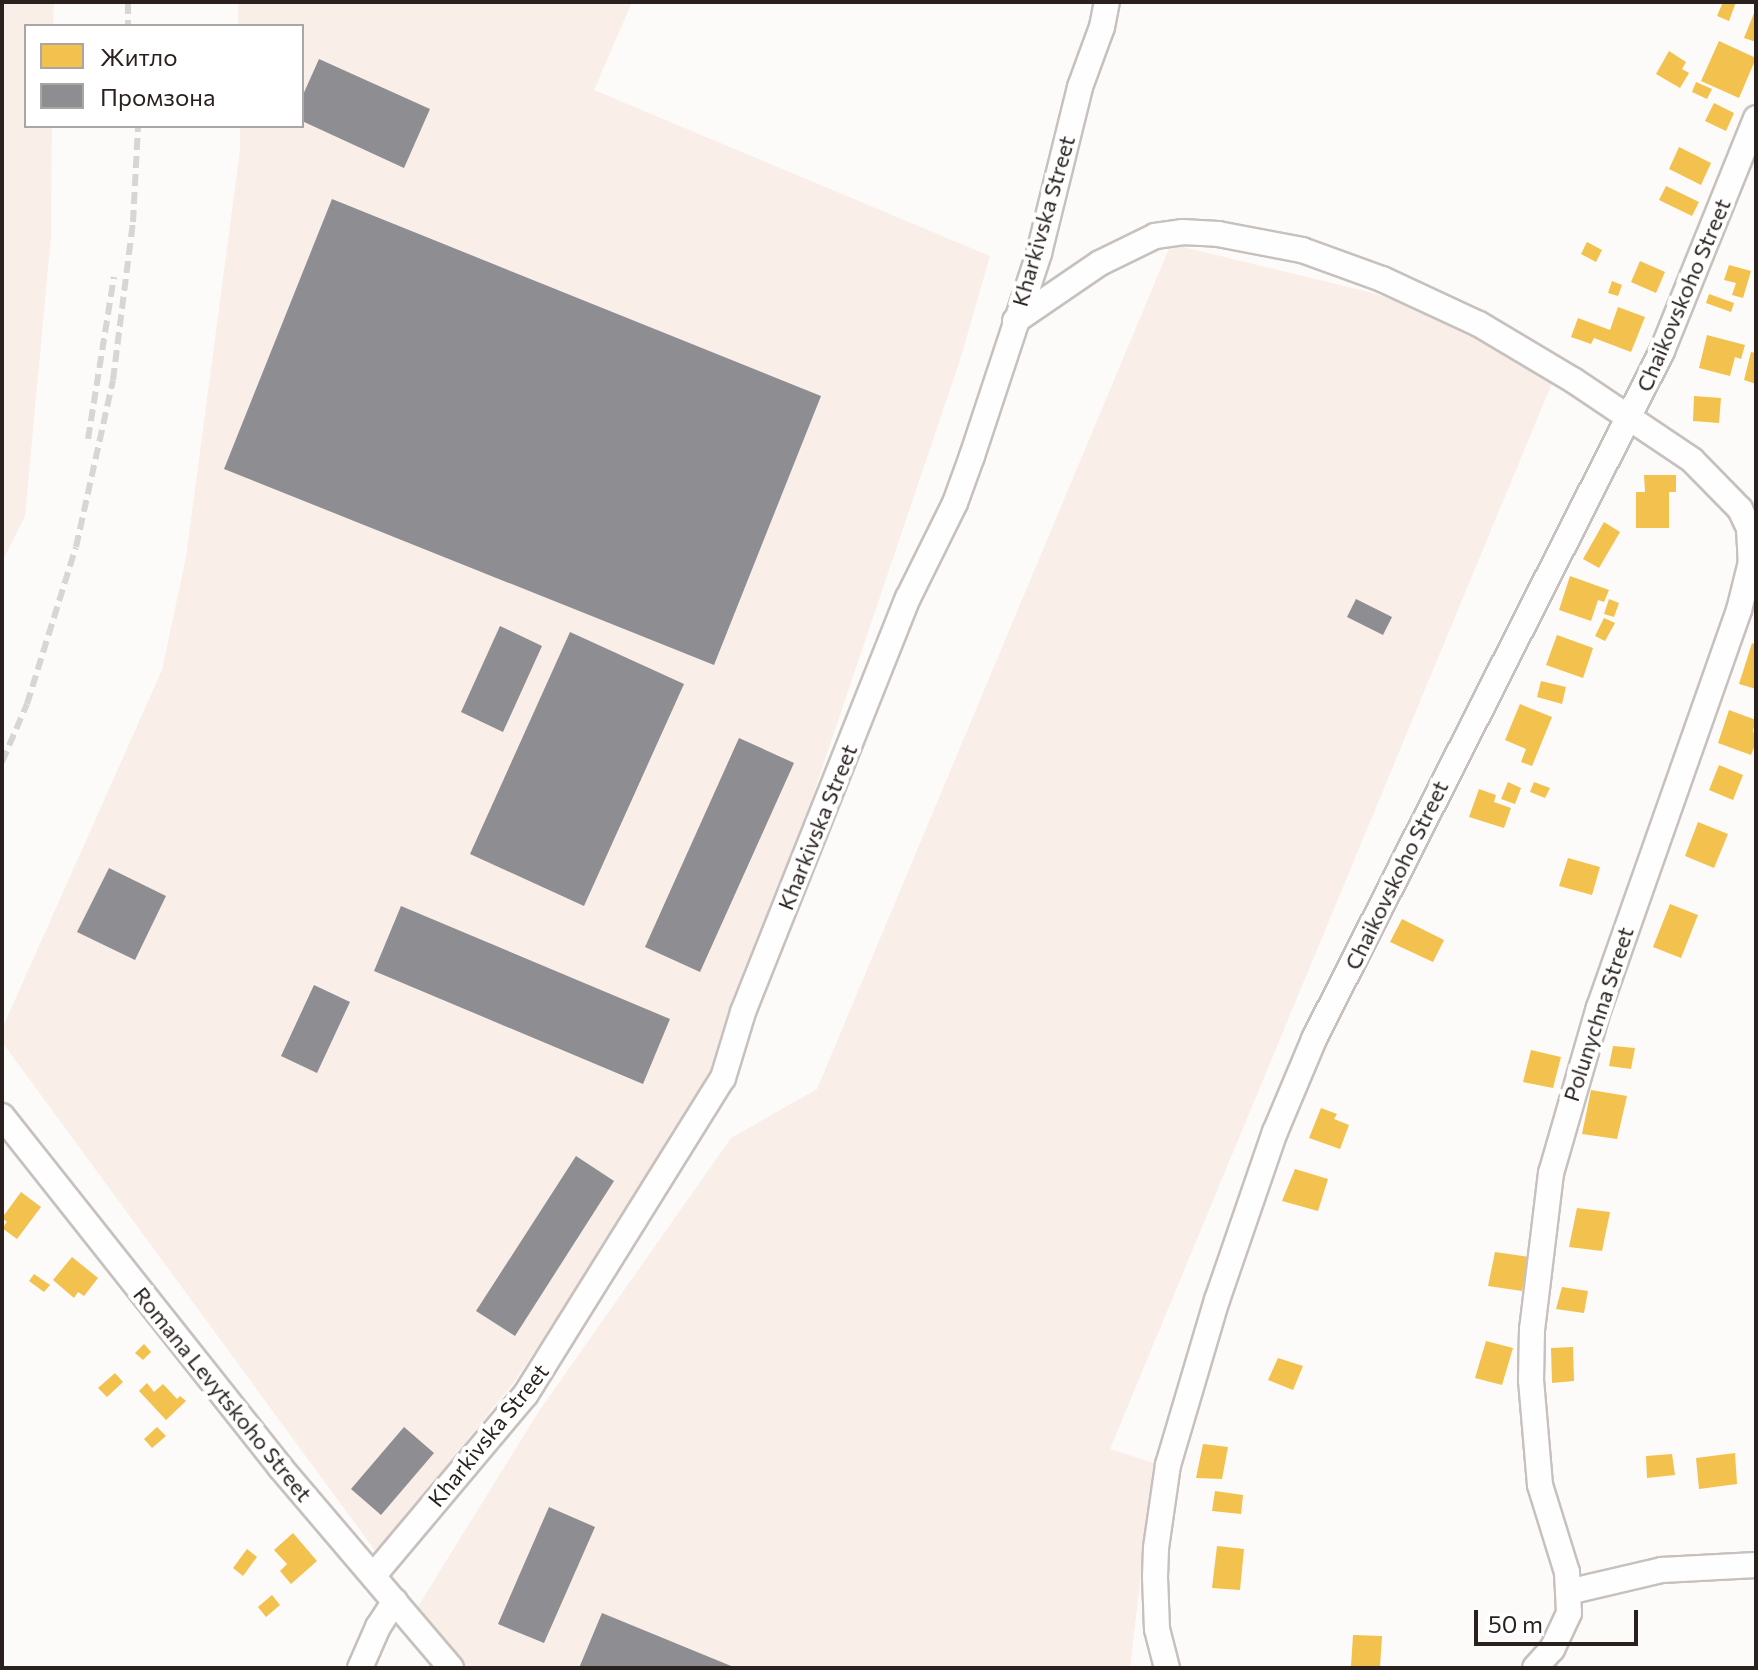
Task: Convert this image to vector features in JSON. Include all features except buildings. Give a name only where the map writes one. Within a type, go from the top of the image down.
[{"type":"street","name":"Kharkivska Street","points":[[374,1575],[526,1394],[723,1078],[743,1012],[908,598],[955,503],[1039,253],[1080,87],[1102,27],[1107,2]]},
{"type":"street","name":"Chaikovskoho Street","points":[[1167,1668],[1157,1629],[1155,1563],[1168,1465],[1217,1300],[1275,1132],[1314,1039],[1630,418],[1678,314],[1756,118]]},
{"type":"street","name":"Polunychna Street","points":[[1015,321],[1100,263],[1143,240],[1182,232],[1246,238],[1343,263],[1479,324],[1630,418],[1680,450],[1726,493],[1746,519],[1752,550],[1739,610],[1599,1007],[1551,1173],[1532,1329],[1531,1380],[1540,1485],[1567,1572],[1569,1613],[1552,1649],[1535,1668]]},
{"type":"street","name":"Romana Levytskoho Street","points":[[2,1116],[271,1456],[451,1668]]},
{"type":"street","points":[[1568,1592],[1662,1570],[1756,1565]]},
{"type":"street","points":[[360,1668],[378,1627],[395,1601]]},
{"type":"shaded area","points":[[2,2],[54,2],[53,24],[24,24],[24,128],[52,128],[51,236],[25,516],[2,562]]},
{"type":"shaded area","points":[[238,2],[632,2],[594,90],[990,256],[960,360],[719,1073],[515,1381],[376,1552],[2,1042],[2,1029],[162,670],[186,557],[240,150],[240,128],[304,128],[304,24],[238,24]]},
{"type":"shaded area","points":[[1171,244],[1373,293],[1469,327],[1557,371],[1110,1449],[1154,1463],[1130,1668],[468,1668],[417,1608],[539,1411],[731,1138],[817,1089]]},
{"type":"railway","points":[[128,2],[128,24]]},
{"type":"railway","points":[[2,762],[27,704],[76,547],[113,380],[133,222],[138,128]]},
{"type":"railway","points":[[88,439],[114,277]]}]
